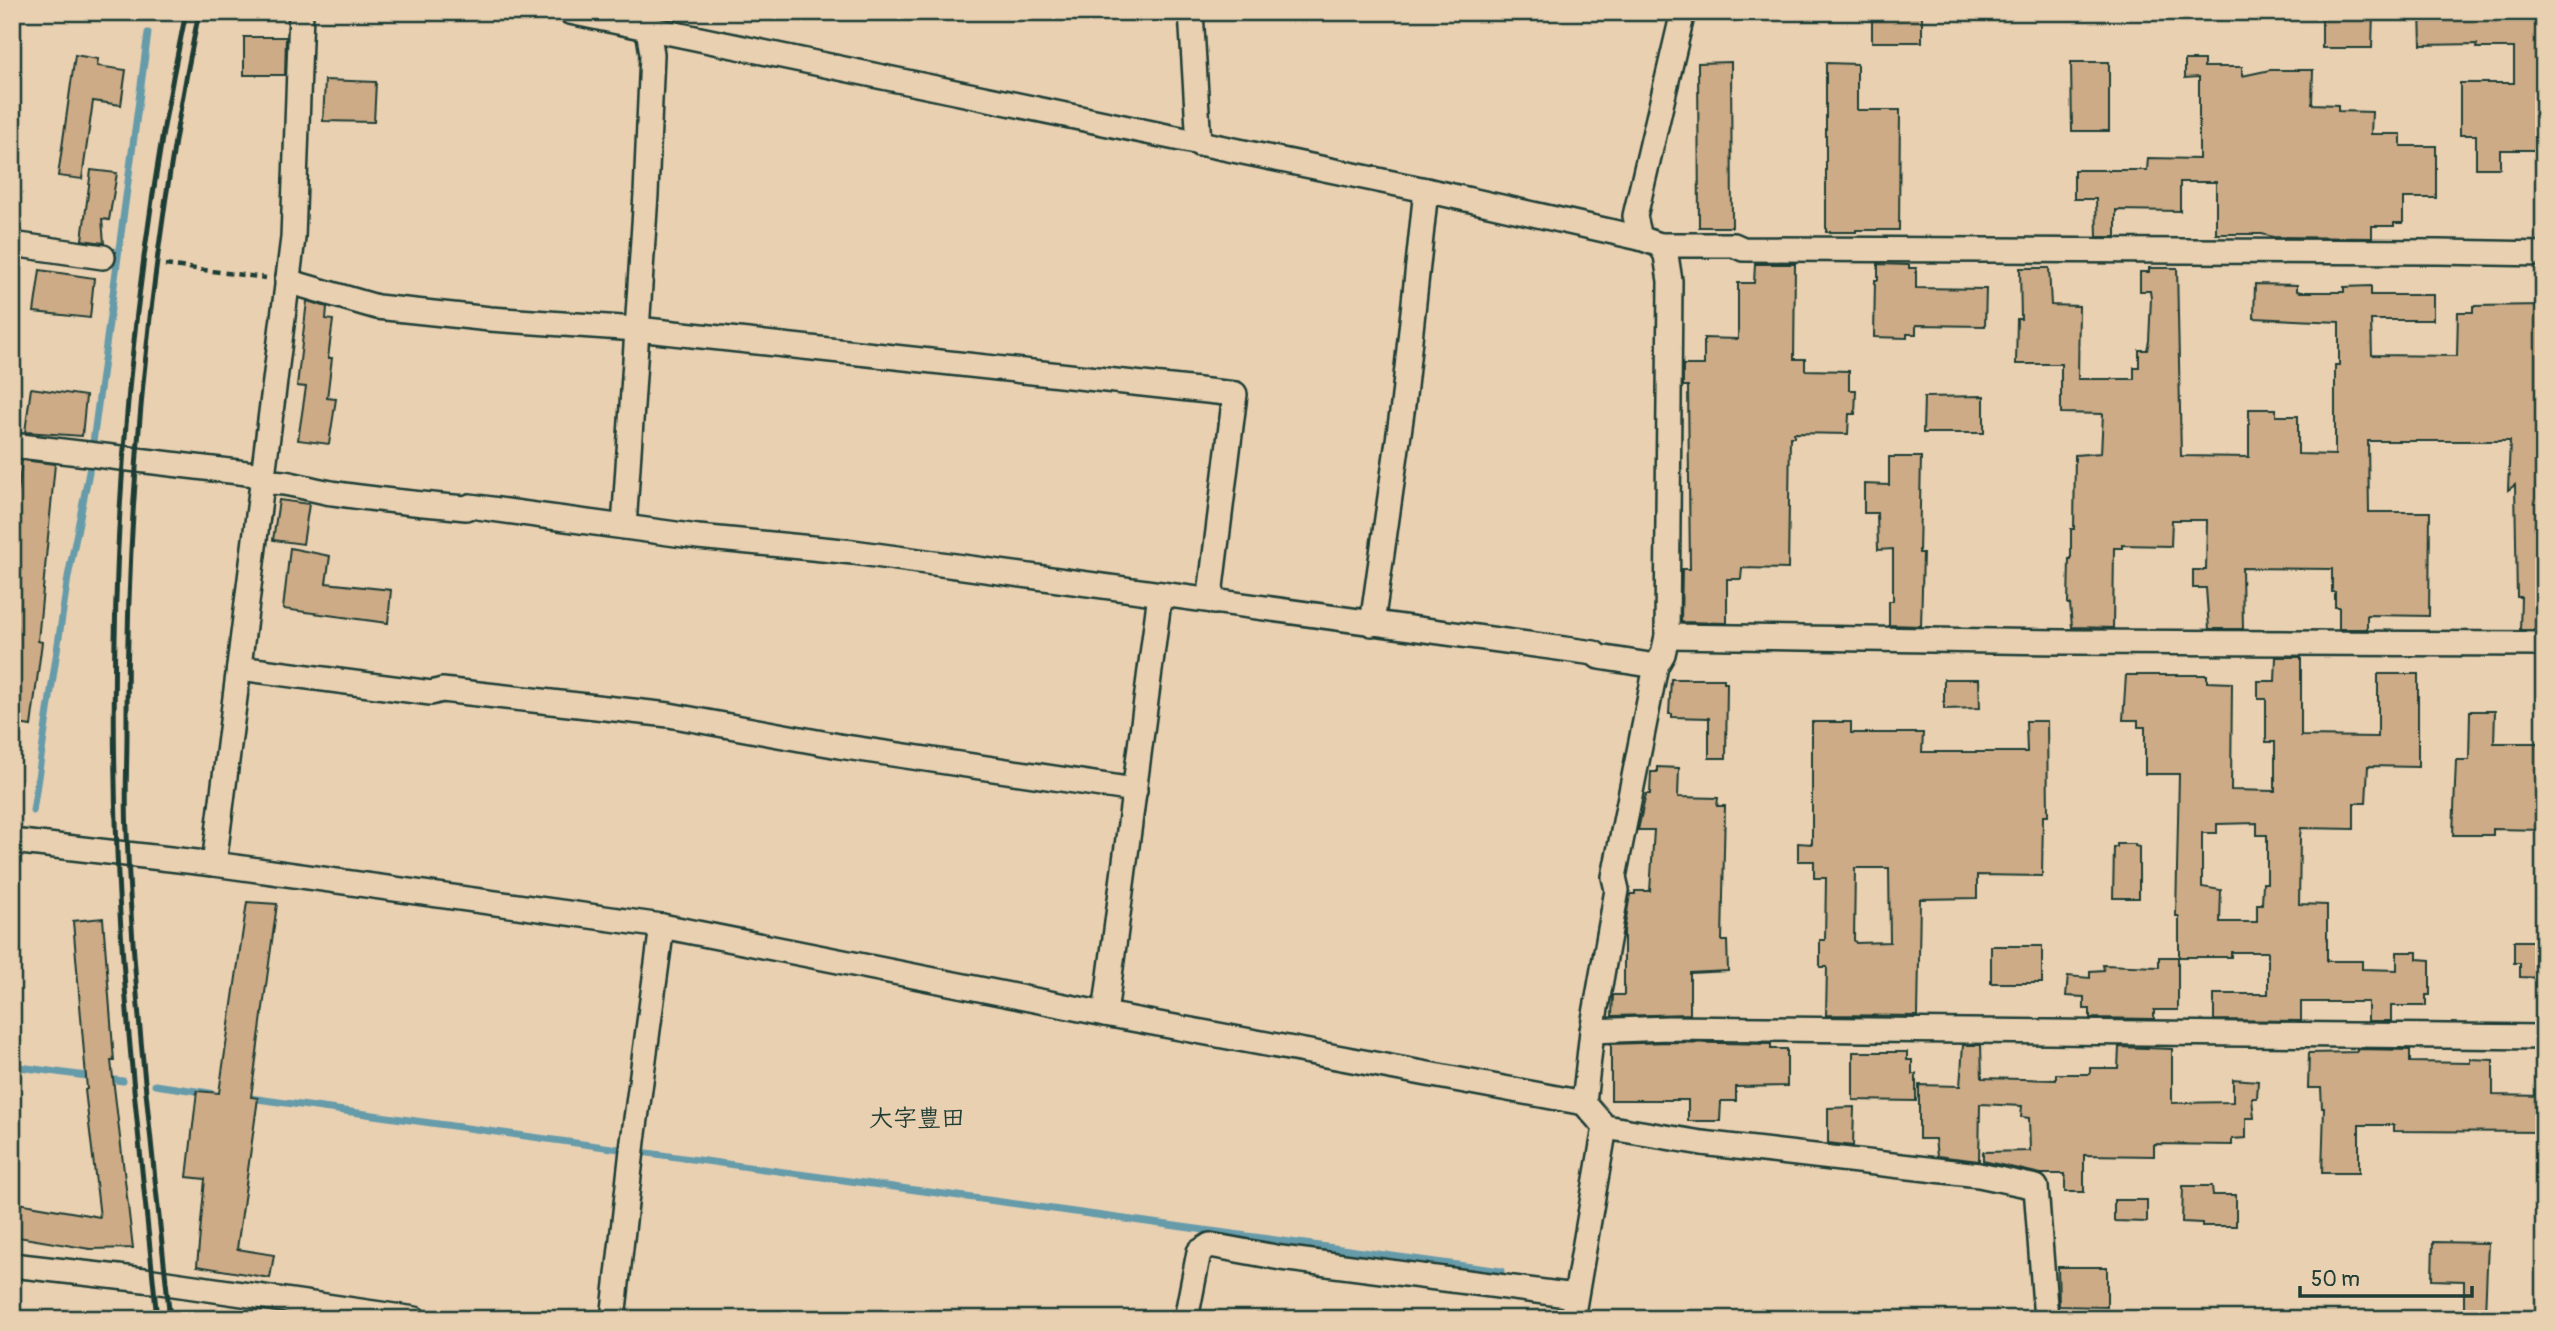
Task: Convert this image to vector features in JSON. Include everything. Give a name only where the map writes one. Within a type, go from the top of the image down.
[{"type":"street","points":[[214,864],[293,238],[301,12]]},
{"type":"street","points":[[570,12],[1426,190],[1650,241],[1734,245],[1757,250],[2439,251],[2544,254]]},
{"type":"street","points":[[1191,12],[1199,144]]},
{"type":"street","points":[[1584,1102],[1592,1031],[1617,890],[1615,877],[1656,666],[1663,654],[1667,636],[1670,281],[1666,255],[1650,241],[1635,216],[1683,12]]},
{"type":"street","points":[[624,527],[646,194],[652,54],[648,28]]},
{"type":"street","points":[[1372,624],[1403,405],[1426,190]]},
{"type":"street","points":[[12,244],[103,257]]},
{"type":"street","points":[[287,281],[377,307],[490,319],[637,329],[1235,394],[1211,587],[1214,602]]},
{"type":"street","points":[[12,444],[276,481],[303,489],[363,498],[466,508],[470,506],[624,527],[853,552],[1594,653],[1599,657],[1656,666]]},
{"type":"street","points":[[1105,1013],[1160,594]]},
{"type":"street","points":[[1667,636],[2064,642],[2544,644]]},
{"type":"street","points":[[239,668],[431,693],[442,690],[669,715],[839,746],[1135,790]]},
{"type":"street","points":[[12,841],[214,864],[662,926],[1105,1013],[1584,1102],[1605,1127],[1702,1143],[1979,1175],[2036,1186],[2046,1319]]},
{"type":"street","points":[[613,1319],[662,926]]},
{"type":"street","points":[[1592,1031],[1681,1028],[2544,1037]]},
{"type":"street","points":[[1186,1319],[1199,1252],[1210,1245],[1573,1307],[1605,1127]]},
{"type":"street","points":[[12,1265],[153,1281],[415,1319]]},
{"type":"path","points":[[165,265],[287,281]]},
{"type":"building","points":[[2322,12],[2373,12],[2372,48],[2322,48]]},
{"type":"building","points":[[2420,12],[2544,12],[2544,150],[2500,150],[2500,168],[2476,168],[2476,135],[2460,135],[2460,83],[2514,83],[2514,48],[2476,48],[2477,44],[2421,45]]},
{"type":"building","points":[[1872,15],[1922,15],[1922,42],[1872,42]]},
{"type":"building","points":[[244,37],[286,37],[285,75],[244,75]]},
{"type":"building","points":[[75,55],[98,59],[97,66],[126,70],[121,105],[93,101],[82,179],[58,176]]},
{"type":"building","points":[[2185,60],[2204,60],[2204,67],[2242,67],[2242,76],[2270,70],[2313,70],[2312,104],[2338,105],[2338,111],[2372,112],[2371,134],[2401,134],[2401,146],[2436,146],[2436,198],[2403,198],[2403,223],[2394,223],[2394,226],[2372,226],[2372,238],[2216,234],[2216,182],[2180,182],[2180,211],[2116,210],[2116,237],[2097,237],[2096,199],[2074,199],[2074,170],[2147,170],[2148,158],[2199,159],[2199,77],[2185,78]]},
{"type":"building","points":[[1731,62],[1732,227],[1699,227],[1698,63]]},
{"type":"building","points":[[2071,62],[2109,62],[2109,131],[2072,131]]},
{"type":"building","points":[[1826,63],[1857,64],[1857,110],[1900,110],[1899,230],[1826,232]]},
{"type":"building","points":[[325,80],[376,82],[374,122],[323,121]]},
{"type":"building","points":[[91,170],[117,173],[109,220],[102,219],[104,243],[82,240]]},
{"type":"building","points":[[1755,264],[1795,264],[1794,359],[1805,359],[1805,370],[1849,371],[1849,390],[1856,390],[1855,414],[1849,414],[1848,434],[1794,433],[1794,437],[1790,437],[1788,569],[1742,568],[1741,579],[1727,579],[1727,623],[1681,622],[1682,569],[1690,569],[1688,386],[1683,386],[1683,365],[1704,365],[1704,338],[1738,339],[1738,283],[1754,283]]},
{"type":"building","points":[[1878,264],[1909,265],[1909,268],[1916,268],[1916,288],[1986,289],[1985,326],[1916,325],[1916,334],[1907,334],[1907,338],[1874,337],[1875,280],[1878,280]]},
{"type":"building","points":[[2020,268],[2049,268],[2051,305],[2079,306],[2078,379],[2134,379],[2134,367],[2139,367],[2139,350],[2147,350],[2149,341],[2151,298],[2150,291],[2140,291],[2140,272],[2149,272],[2149,268],[2177,268],[2181,456],[2249,457],[2249,409],[2276,409],[2276,416],[2298,416],[2298,454],[2335,455],[2335,365],[2339,365],[2339,322],[2254,318],[2255,284],[2297,285],[2297,291],[2301,292],[2344,292],[2344,287],[2371,286],[2371,295],[2433,295],[2433,320],[2371,320],[2372,355],[2457,356],[2458,312],[2473,312],[2473,306],[2544,305],[2544,630],[2520,630],[2521,597],[2517,597],[2515,485],[2508,490],[2510,441],[2368,441],[2369,512],[2430,512],[2429,616],[2367,615],[2367,629],[2339,629],[2339,607],[2335,607],[2335,592],[2332,592],[2332,569],[2242,568],[2243,629],[2209,629],[2206,588],[2193,588],[2193,570],[2206,570],[2207,520],[2172,520],[2171,546],[2122,545],[2122,548],[2114,548],[2113,628],[2072,627],[2068,604],[2071,529],[2074,529],[2075,455],[2101,453],[2103,414],[2061,413],[2061,364],[2016,364],[2017,319],[2021,319]]},
{"type":"building","points":[[40,270],[94,278],[90,318],[34,312]]},
{"type":"building","points":[[307,301],[327,307],[326,319],[333,320],[327,398],[336,399],[329,444],[298,440],[306,387],[297,386]]},
{"type":"building","points":[[31,388],[86,396],[82,436],[25,432]]},
{"type":"building","points":[[1984,396],[1984,433],[1923,433],[1924,397]]},
{"type":"building","points":[[1889,457],[1921,457],[1921,626],[1889,625],[1889,601],[1893,601],[1893,549],[1878,550],[1877,513],[1864,513],[1864,484],[1889,485]]},
{"type":"building","points":[[22,460],[55,464],[38,641],[42,642],[31,726],[12,723],[12,582],[16,539],[12,538],[12,492],[18,492]]},
{"type":"building","points":[[279,500],[309,504],[303,544],[273,540]]},
{"type":"building","points":[[290,548],[330,556],[326,583],[391,590],[388,623],[283,609]]},
{"type":"building","points":[[2276,657],[2301,657],[2301,736],[2378,737],[2378,674],[2418,674],[2418,767],[2368,766],[2366,803],[2354,803],[2354,829],[2301,828],[2300,836],[2299,904],[2327,905],[2327,961],[2362,961],[2362,969],[2397,970],[2397,952],[2417,952],[2417,959],[2430,960],[2430,995],[2426,995],[2426,1006],[2391,1006],[2391,1021],[2368,1021],[2368,1002],[2301,1002],[2301,1021],[2214,1020],[2214,994],[2268,994],[2268,952],[2231,952],[2231,957],[2179,957],[2179,916],[2176,916],[2179,774],[2145,774],[2145,727],[2138,727],[2138,720],[2123,720],[2126,675],[2207,675],[2207,682],[2232,683],[2231,790],[2275,791],[2275,742],[2266,742],[2266,699],[2258,699],[2258,681],[2275,681]],"holes":[[[2257,823],[2257,835],[2267,835],[2267,883],[2263,883],[2262,904],[2257,904],[2257,922],[2220,922],[2221,890],[2202,887],[2202,833],[2217,833],[2217,824]]]},
{"type":"building","points":[[1671,679],[1724,679],[1724,683],[1727,683],[1726,758],[1709,758],[1709,718],[1672,717],[1672,714],[1669,714]]},
{"type":"building","points":[[1944,679],[1979,679],[1980,708],[1944,709]]},
{"type":"building","points":[[2470,711],[2495,711],[2494,743],[2544,743],[2544,830],[2493,829],[2493,835],[2453,835],[2456,760],[2469,760]]},
{"type":"building","points":[[2026,721],[2047,721],[2048,816],[2043,816],[2042,876],[1977,875],[1977,898],[1920,899],[1918,1016],[1826,1015],[1827,967],[1820,967],[1820,940],[1825,940],[1826,878],[1814,878],[1814,861],[1798,861],[1798,843],[1812,844],[1812,722],[1851,722],[1851,733],[1923,733],[1922,752],[2027,752]],"holes":[[[1855,868],[1889,868],[1890,942],[1856,943]]]},
{"type":"building","points":[[1657,767],[1679,768],[1678,797],[1718,798],[1717,806],[1725,806],[1722,941],[1727,941],[1728,971],[1690,973],[1690,1014],[1612,1016],[1613,995],[1624,995],[1624,931],[1630,894],[1635,894],[1635,891],[1650,891],[1654,830],[1638,830],[1646,794],[1650,794],[1651,772],[1657,772]]},
{"type":"building","points":[[2117,844],[2135,844],[2139,847],[2139,898],[2113,898],[2114,847],[2117,847]]},
{"type":"building","points":[[247,902],[277,904],[251,1097],[258,1098],[237,1249],[274,1255],[270,1278],[197,1266],[205,1179],[187,1177],[197,1091],[219,1093]]},
{"type":"building","points":[[103,918],[114,1061],[111,1061],[133,1248],[90,1249],[12,1236],[12,1202],[100,1217],[85,1090],[73,921]]},
{"type":"building","points":[[2514,941],[2544,941],[2544,978],[2520,977],[2520,963],[2514,963]]},
{"type":"building","points":[[1991,946],[2042,946],[2042,983],[1991,983]]},
{"type":"building","points":[[2159,957],[2178,957],[2178,1010],[2154,1010],[2154,1019],[2090,1018],[2090,1009],[2084,1009],[2084,997],[2066,996],[2068,976],[2090,978],[2090,971],[2104,970],[2103,965],[2159,967]]},
{"type":"building","points":[[1611,1044],[1771,1044],[1771,1049],[1787,1049],[1787,1086],[1736,1087],[1736,1101],[1721,1101],[1720,1121],[1688,1121],[1688,1100],[1611,1100]]},
{"type":"building","points":[[1963,1045],[1981,1045],[1982,1078],[2056,1080],[2056,1074],[2090,1074],[2090,1068],[2118,1068],[2119,1047],[2172,1049],[2172,1103],[2233,1102],[2233,1079],[2258,1081],[2257,1098],[2252,1098],[2254,1118],[2246,1118],[2246,1138],[2232,1139],[2232,1145],[2154,1144],[2154,1156],[2084,1155],[2084,1192],[2065,1192],[2065,1174],[2041,1174],[1983,1161],[1983,1152],[2030,1151],[2029,1118],[2021,1117],[2022,1106],[1980,1104],[1979,1161],[1937,1156],[1935,1139],[1919,1139],[1919,1085],[1960,1086]]},
{"type":"building","points":[[2357,1049],[2410,1050],[2410,1062],[2470,1063],[2470,1059],[2493,1060],[2493,1095],[2544,1096],[2544,1132],[2394,1131],[2394,1125],[2359,1125],[2359,1173],[2322,1173],[2324,1108],[2321,1088],[2308,1088],[2309,1053],[2357,1052]]},
{"type":"building","points":[[1853,1052],[1907,1052],[1907,1060],[1912,1060],[1912,1074],[1916,1074],[1916,1101],[1853,1100]]},
{"type":"building","points":[[1854,1107],[1853,1146],[1828,1143],[1828,1108]]},
{"type":"building","points":[[2183,1186],[2212,1186],[2213,1195],[2236,1195],[2236,1226],[2202,1226],[2202,1223],[2182,1222]]},
{"type":"building","points":[[2114,1200],[2147,1200],[2147,1222],[2114,1221]]},
{"type":"building","points":[[2433,1242],[2488,1243],[2485,1314],[2464,1314],[2464,1281],[2432,1280]]},
{"type":"building","points":[[2058,1267],[2107,1267],[2107,1307],[2059,1306]]},
{"type":"waterway","points":[[33,811],[68,577],[89,472],[148,33]]},
{"type":"waterway","points":[[12,1066],[94,1077]]},
{"type":"waterway","points":[[106,1079],[123,1081]]},
{"type":"waterway","points":[[155,1085],[210,1093]]},
{"type":"waterway","points":[[250,1098],[1501,1271]]},
{"type":"railway","points":[[157,1319],[120,910],[114,747],[115,641],[119,535],[136,325],[149,220],[186,12]]},
{"type":"railway","points":[[170,1319],[144,1076],[130,893],[126,807],[128,642],[136,461],[154,281],[199,12]]},
{"type":"district","name":"大字豊田","points":[[917,1118]]}]
